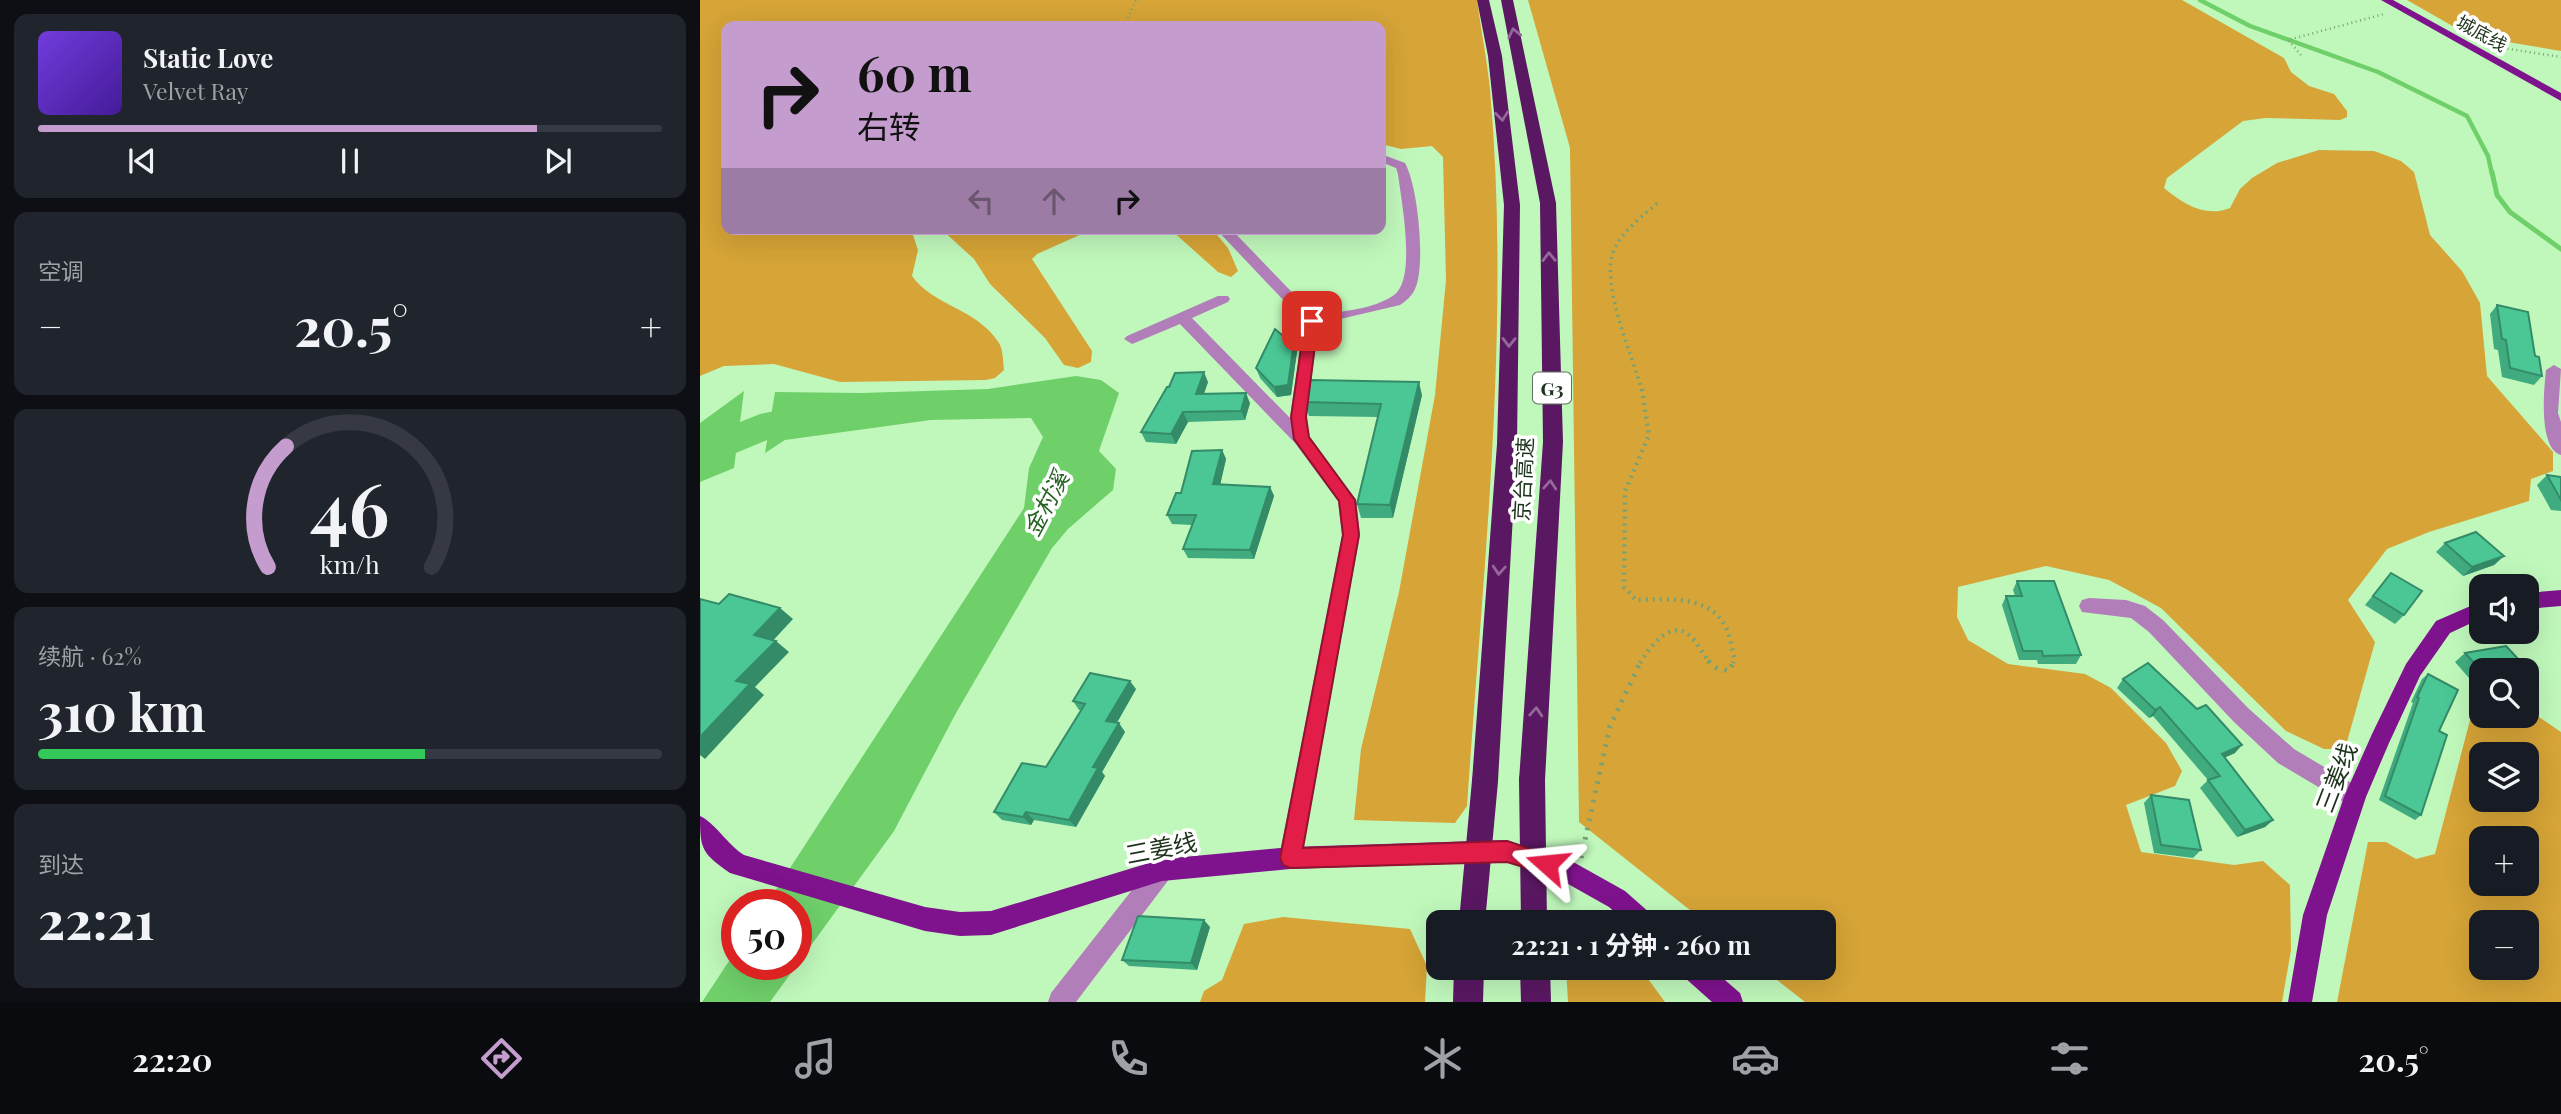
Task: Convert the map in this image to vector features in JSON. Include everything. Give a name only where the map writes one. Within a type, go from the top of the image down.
[{"type":"highway","name":"京台高速","points":[[1473,910],[1485,780],[1507,444],[1512,205],[1495,56],[1483,0]]},
{"type":"highway","name":"京台高速","points":[[1507,0],[1548,203],[1553,442],[1532,780],[1534,910]]},
{"type":"highway","points":[[1468,1002],[1469,980]]},
{"type":"highway","points":[[1535,980],[1535,1002]]},
{"type":"main road","name":"城底线","points":[[2385,0],[2561,98]]},
{"type":"main road","points":[[2539,600],[2561,597]]},
{"type":"main road","name":"三姜线","points":[[2300,1002],[2315,915],[2355,797],[2413,670],[2444,627],[2469,615]]},
{"type":"main road","name":"三姜线","points":[[700,827],[721,853],[738,865],[925,919],[960,924],[991,923],[1023,915],[1161,870],[1290,858],[1507,852],[1577,876],[1617,898],[1630,910]]},
{"type":"main road","points":[[1706,980],[1731,1002]]},
{"type":"street","points":[[1312,321],[1392,303],[1405,295],[1410,285],[1412,251],[1405,174],[1401,166],[1386,160]]},
{"type":"street","points":[[1229,235],[1312,321]]},
{"type":"street","points":[[1132,339],[1223,299]]},
{"type":"street","points":[[1182,317],[1301,439],[1347,500],[1351,535],[1290,858]]},
{"type":"street","points":[[1301,439],[1298,417],[1312,321]]},
{"type":"street","points":[[2554,370],[2550,413],[2561,449]]},
{"type":"street","points":[[2090,606],[2126,608],[2138,612],[2156,625],[2241,715],[2287,757],[2355,797]]},
{"type":"street","points":[[1060,1002],[1161,870]]},
{"type":"path","points":[[1126,21],[1136,0]]},
{"type":"path","points":[[2301,55],[2288,40],[2402,9]]},
{"type":"path","points":[[2498,47],[2561,57]]},
{"type":"path","points":[[1577,876],[1610,725],[1635,670],[1651,648],[1662,636],[1676,630],[1686,633],[1714,667],[1729,671],[1735,659],[1724,624],[1709,607],[1685,601],[1636,600],[1625,587],[1625,489],[1651,430],[1646,393],[1627,346],[1609,268],[1612,254],[1619,242],[1660,201]]},
{"type":"shaded area","points":[[700,0],[1477,0],[1490,89],[1498,268],[1487,538],[1467,806],[1455,823],[1354,820],[1361,749],[1399,592],[1435,395],[1446,280],[1443,157],[1432,146],[1401,149],[1386,145],[1386,21],[721,21],[721,235],[913,235],[918,250],[912,276],[931,294],[967,314],[990,331],[999,343],[1004,370],[995,378],[986,380],[840,382],[774,364],[724,366],[700,376]]},
{"type":"shaded area","points":[[1528,0],[2182,0],[2284,58],[2291,72],[2309,86],[2334,94],[2347,111],[2347,117],[2340,120],[2266,118],[2243,121],[2167,178],[2164,188],[2171,194],[2195,208],[2221,211],[2230,208],[2240,189],[2252,178],[2277,163],[2319,150],[2374,151],[2401,161],[2414,172],[2430,235],[2462,271],[2480,303],[2487,376],[2553,452],[2553,471],[2531,479],[2529,501],[2429,532],[2387,549],[2348,600],[2375,642],[2345,749],[2324,749],[2286,731],[2161,608],[2109,580],[2046,566],[1958,587],[1957,617],[1968,640],[2008,664],[2085,674],[2111,688],[2166,743],[2182,771],[2175,786],[2126,805],[2141,852],[2234,865],[2263,861],[2290,885],[2291,950],[2282,1002],[1805,1002],[1777,980],[1836,980],[1836,910],[1690,910],[1579,822],[1570,148]]},
{"type":"shaded area","points":[[2407,0],[2561,0],[2561,51],[2490,39],[2456,28]]},
{"type":"shaded area","points":[[948,235],[1080,235],[1037,254],[1032,259],[1092,351],[1091,362],[1078,368],[1064,365],[1045,338],[990,284],[974,259]]},
{"type":"shaded area","points":[[1177,235],[1217,235],[1228,248],[1238,271],[1231,277],[1218,272]]},
{"type":"shaded area","points":[[2539,717],[2561,732],[2561,1002],[2337,1002],[2368,842],[2386,842],[2416,859],[2435,854],[2469,724],[2469,728],[2539,728]]},
{"type":"shaded area","points":[[1283,917],[1410,929],[1426,964],[1425,1002],[1200,1002],[1204,991],[1222,980],[1244,924]]},
{"type":"shaded area","points":[[1567,980],[1649,980],[1665,1002],[1568,1002]]},
{"type":"water","points":[[1076,376],[1101,380],[1119,393],[1099,451],[1116,469],[1113,490],[1068,529],[1052,548],[956,713],[894,831],[812,944],[812,889],[776,889],[1024,508],[1029,468],[1043,437],[1031,418],[931,420],[785,440],[765,453],[775,392],[861,393],[988,389]]},
{"type":"water","points":[[744,391],[734,468],[700,482],[700,423]]},
{"type":"water","points":[[721,973],[721,980],[786,980],[770,1002],[702,1002]]},
{"type":"building","points":[[2497,305],[2528,312],[2535,356],[2539,357],[2542,376],[2510,368]]},
{"type":"building","points":[[1275,329],[1282,335],[1295,335],[1288,385],[1274,387],[1256,368]]},
{"type":"building","points":[[1204,372],[1196,394],[1246,393],[1241,411],[1183,412],[1171,434],[1141,432],[1175,373]]},
{"type":"building","points":[[1310,380],[1419,382],[1390,505],[1357,504],[1381,404],[1304,402]]},
{"type":"building","points":[[1222,450],[1213,484],[1270,487],[1250,550],[1183,549],[1196,515],[1167,515],[1176,493],[1181,493],[1192,451]]},
{"type":"building","points":[[2547,475],[2561,477],[2561,500]]},
{"type":"building","points":[[2476,532],[2504,556],[2472,567],[2445,543]]},
{"type":"building","points":[[2391,573],[2422,591],[2404,615],[2373,596]]},
{"type":"building","points":[[2017,581],[2054,581],[2081,655],[2043,656],[2042,651],[2023,651],[2006,596],[2022,596]]},
{"type":"building","points":[[729,594],[780,608],[754,635],[776,641],[736,681],[750,684],[700,737],[700,599],[719,604]]},
{"type":"building","points":[[2506,646],[2517,658],[2469,658],[2465,653]]},
{"type":"building","points":[[2148,663],[2197,709],[2206,705],[2242,745],[2222,754],[2273,820],[2245,830],[2208,780],[2220,776],[2160,707],[2155,710],[2123,679]]},
{"type":"building","points":[[1090,673],[1130,681],[1106,721],[1119,723],[1093,767],[1098,768],[1069,820],[1026,812],[1023,817],[994,812],[1022,763],[1046,767],[1085,704],[1073,701]]},
{"type":"building","points":[[2428,674],[2458,690],[2439,731],[2447,735],[2421,815],[2385,796],[2419,698],[2417,697]]},
{"type":"building","points":[[2151,795],[2189,800],[2201,850],[2161,845]]},
{"type":"building","points":[[1138,916],[1204,920],[1191,963],[1122,960]]},
{"type":"waterway","points":[[2200,0],[2250,26],[2378,72],[2467,116],[2488,156],[2492,174]]},
{"type":"waterway","points":[[2492,172],[2497,195],[2510,212],[2561,249]]},
{"type":"waterway","name":"金村溪","points":[[700,454],[759,428],[822,415]]},
{"type":"route","points":[[1312,321],[1298,417],[1301,439],[1347,500],[1351,535],[1290,858],[1507,852],[1547,864]]}]
